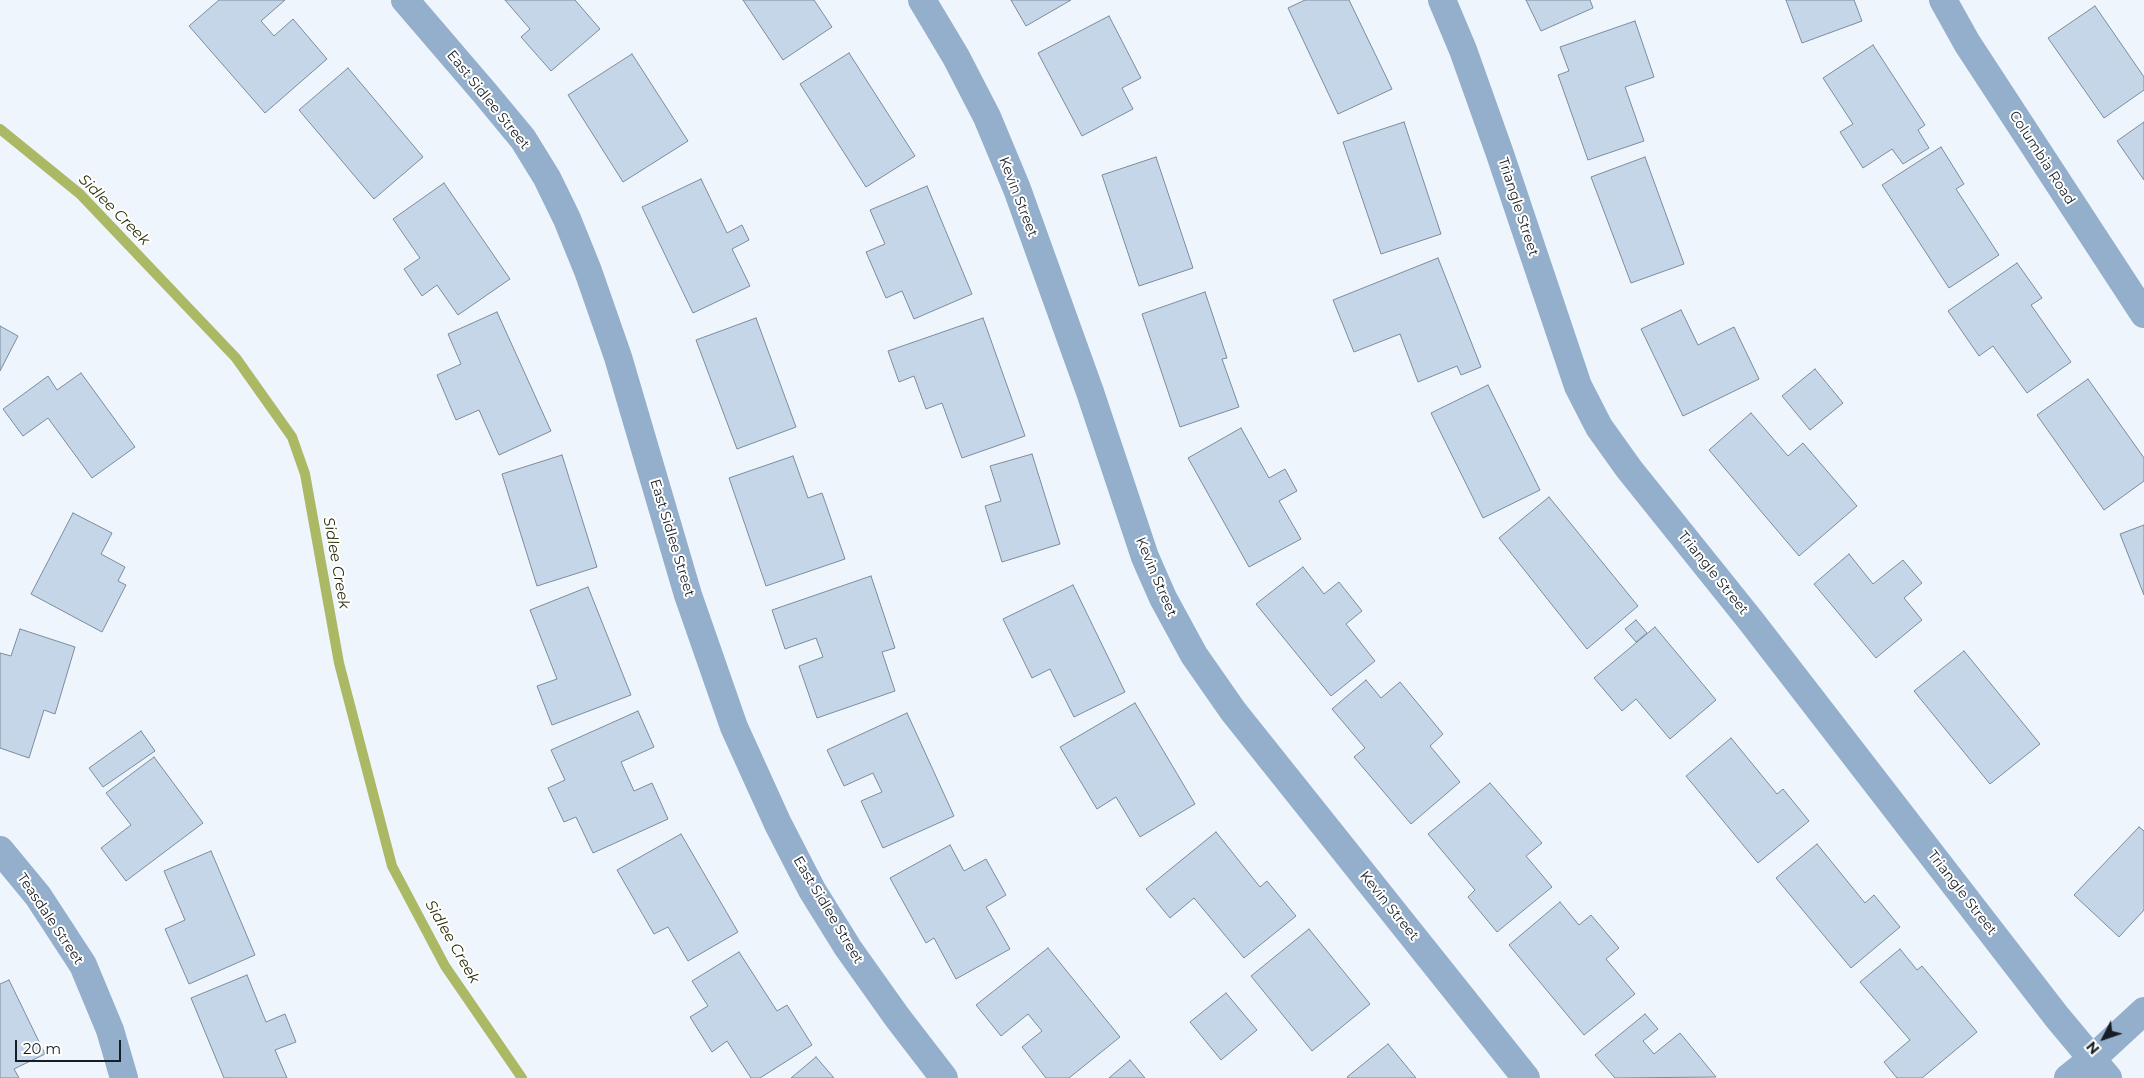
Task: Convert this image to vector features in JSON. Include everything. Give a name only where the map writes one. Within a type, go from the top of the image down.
[{"type":"street","name":"East Sidlee Street","points":[[405,0],[523,139],[547,178],[567,218],[618,357],[688,595],[734,727],[778,824],[812,890],[848,948],[944,1078]]},
{"type":"street","name":"Kevin Street","points":[[922,0],[956,57],[987,117],[1016,189],[1090,392],[1145,557],[1163,598],[1194,655],[1233,711],[1526,1078]]},
{"type":"street","name":"Triangle Street","points":[[1442,0],[1463,50],[1500,154],[1578,386],[1599,427],[1629,469],[1751,621],[2100,1069]]},
{"type":"street","name":"Columbia Road","points":[[1943,0],[1967,43],[2144,314]]},
{"type":"street","name":"Teasdale Street","points":[[0,850],[38,896],[83,965],[110,1030],[124,1078]]},
{"type":"street","points":[[2068,1078],[2100,1069],[2144,1011]]},
{"type":"building","points":[[219,0],[285,0],[261,21],[274,36],[293,19],[327,59],[265,113],[189,26]]},
{"type":"building","points":[[505,0],[575,0],[600,29],[551,71],[521,37],[530,29]]},
{"type":"building","points":[[743,0],[814,0],[832,27],[783,60]]},
{"type":"building","points":[[1011,0],[1071,0],[1026,26]]},
{"type":"building","points":[[1305,0],[1349,0],[1392,89],[1338,114],[1288,8]]},
{"type":"building","points":[[1526,0],[1590,0],[1593,8],[1541,31]]},
{"type":"building","points":[[1786,0],[1854,0],[1862,21],[1802,43]]},
{"type":"building","points":[[2095,6],[2144,77],[2144,90],[2104,118],[2048,38]]},
{"type":"building","points":[[1109,16],[1141,78],[1122,88],[1133,109],[1082,136],[1038,53]]},
{"type":"building","points":[[1635,21],[1654,77],[1625,87],[1644,141],[1588,160],[1558,75],[1569,71],[1560,47]]},
{"type":"building","points":[[1873,45],[1925,125],[1918,130],[1929,148],[1903,164],[1892,149],[1863,168],[1840,132],[1853,124],[1823,78]]},
{"type":"building","points":[[849,53],[915,156],[866,187],[800,84]]},
{"type":"building","points":[[632,54],[688,141],[623,182],[568,95]]},
{"type":"building","points":[[348,68],[423,157],[374,199],[299,110]]},
{"type":"building","points":[[1404,122],[1441,234],[1381,254],[1343,142]]},
{"type":"building","points":[[2144,122],[2144,180],[2117,141]]},
{"type":"building","points":[[1941,147],[1964,184],[1956,189],[1999,255],[1949,288],[1882,185]]},
{"type":"building","points":[[1156,157],[1193,268],[1139,286],[1102,175]]},
{"type":"building","points":[[1645,157],[1684,264],[1631,283],[1591,177]]},
{"type":"building","points":[[701,179],[727,233],[742,225],[749,240],[732,249],[750,286],[693,313],[642,207]]},
{"type":"building","points":[[444,183],[510,279],[458,315],[437,285],[422,296],[404,269],[420,258],[393,219]]},
{"type":"building","points":[[927,186],[972,294],[914,319],[902,291],[886,298],[866,252],[885,244],[870,210]]},
{"type":"building","points":[[1438,258],[1481,367],[1461,375],[1457,366],[1418,382],[1400,334],[1354,352],[1333,300]]},
{"type":"building","points":[[2017,263],[2042,298],[2031,305],[2071,362],[2027,393],[1993,346],[1979,356],[1948,311]]},
{"type":"building","points":[[1205,292],[1227,358],[1222,359],[1239,407],[1180,427],[1142,314]]},
{"type":"building","points":[[1681,310],[1698,345],[1734,327],[1759,379],[1683,416],[1641,329]]},
{"type":"building","points":[[497,312],[551,431],[499,455],[479,410],[456,420],[437,375],[461,364],[448,334]]},
{"type":"building","points":[[756,318],[796,427],[737,449],[696,340]]},
{"type":"building","points":[[983,318],[1025,436],[962,458],[942,403],[926,409],[914,376],[899,382],[888,351]]},
{"type":"building","points":[[0,326],[18,336],[0,371]]},
{"type":"building","points":[[1815,369],[1843,403],[1810,430],[1782,396]]},
{"type":"building","points":[[81,373],[135,447],[92,478],[48,418],[23,436],[3,409],[48,376],[57,390]]},
{"type":"building","points":[[2088,379],[2144,458],[2144,481],[2104,510],[2037,415]]},
{"type":"building","points":[[1488,385],[1540,490],[1483,518],[1431,413]]},
{"type":"building","points":[[1751,413],[1788,456],[1803,443],[1857,506],[1799,556],[1709,450]]},
{"type":"building","points":[[1241,428],[1269,478],[1285,469],[1297,491],[1279,501],[1301,539],[1249,567],[1188,458]]},
{"type":"building","points":[[1032,454],[1060,544],[1002,562],[985,506],[1001,501],[990,466]]},
{"type":"building","points":[[562,455],[597,567],[537,586],[502,474]]},
{"type":"building","points":[[793,456],[808,498],[822,493],[845,559],[766,586],[729,478]]},
{"type":"building","points":[[1549,497],[1638,606],[1587,649],[1499,538]]},
{"type":"building","points":[[73,513],[112,533],[101,554],[125,567],[118,581],[126,585],[102,632],[31,594]]},
{"type":"building","points":[[2144,525],[2144,595],[2120,534]]},
{"type":"building","points":[[1849,554],[1873,584],[1903,560],[1922,583],[1904,598],[1922,620],[1876,658],[1814,584]]},
{"type":"building","points":[[1303,567],[1324,594],[1339,582],[1362,611],[1346,624],[1375,661],[1331,696],[1256,604]]},
{"type":"building","points":[[871,576],[895,648],[882,652],[895,691],[817,718],[799,666],[823,657],[816,638],[785,649],[772,610]]},
{"type":"building","points":[[1073,585],[1125,692],[1074,717],[1050,669],[1032,678],[1003,619]]},
{"type":"building","points":[[588,587],[631,695],[552,725],[537,686],[557,679],[530,610]]},
{"type":"building","points":[[1636,620],[1647,633],[1636,642],[1625,629]]},
{"type":"building","points":[[1655,627],[1716,700],[1670,739],[1636,699],[1622,711],[1594,678]]},
{"type":"building","points":[[20,629],[75,647],[55,714],[44,710],[29,758],[0,748],[0,653],[11,656]]},
{"type":"building","points":[[1964,651],[2040,744],[1990,784],[1914,691]]},
{"type":"building","points":[[1366,680],[1381,698],[1400,682],[1443,734],[1430,746],[1460,782],[1411,824],[1354,757],[1365,748],[1332,709]]},
{"type":"building","points":[[1135,703],[1195,804],[1140,837],[1116,797],[1097,809],[1060,747]]},
{"type":"building","points":[[638,711],[654,747],[621,762],[634,791],[652,783],[668,819],[593,853],[576,817],[564,822],[548,788],[565,780],[551,750]]},
{"type":"building","points":[[907,713],[954,816],[883,848],[861,801],[882,792],[873,773],[844,786],[827,750]]},
{"type":"building","points":[[141,731],[155,751],[103,787],[89,768]]},
{"type":"building","points":[[1731,738],[1777,794],[1783,789],[1809,821],[1758,863],[1686,776]]},
{"type":"building","points":[[154,757],[203,823],[126,881],[101,848],[131,825],[106,793]]},
{"type":"building","points":[[1490,783],[1542,843],[1526,856],[1552,887],[1497,932],[1468,897],[1475,890],[1428,834]]},
{"type":"building","points":[[2139,827],[2144,831],[2144,910],[2119,937],[2074,895]]},
{"type":"building","points":[[1216,832],[1260,887],[1267,881],[1296,916],[1244,958],[1194,898],[1170,918],[1146,889]]},
{"type":"building","points":[[681,834],[738,932],[688,961],[668,927],[654,934],[617,870]]},
{"type":"building","points":[[1817,844],[1865,903],[1874,895],[1900,927],[1851,968],[1776,878]]},
{"type":"building","points":[[950,845],[964,871],[986,859],[1006,895],[986,907],[1010,949],[956,979],[934,938],[926,943],[890,878]]},
{"type":"building","points":[[211,851],[255,955],[189,984],[165,929],[185,920],[164,871]]},
{"type":"building","points":[[1560,902],[1579,925],[1591,915],[1619,948],[1606,959],[1635,994],[1584,1035],[1509,945]]},
{"type":"building","points":[[1309,929],[1370,1004],[1312,1051],[1251,976]]},
{"type":"building","points":[[1048,948],[1120,1037],[1069,1078],[1046,1078],[1022,1047],[1042,1031],[1028,1014],[1001,1036],[976,1005]]},
{"type":"building","points":[[1900,949],[1917,970],[1922,966],[1977,1032],[1922,1078],[1897,1078],[1884,1062],[1910,1040],[1860,982]]},
{"type":"building","points":[[739,952],[777,1011],[787,1005],[812,1045],[760,1078],[751,1078],[727,1041],[712,1052],[690,1017],[708,1006],[692,981]]},
{"type":"building","points":[[247,975],[266,1022],[285,1014],[296,1042],[275,1050],[287,1078],[224,1078],[191,998]]},
{"type":"building","points":[[9,980],[45,1054],[14,1069],[19,1078],[0,1078],[0,984]]},
{"type":"building","points":[[1226,993],[1257,1030],[1221,1060],[1190,1022]]},
{"type":"building","points":[[1645,1014],[1658,1029],[1643,1041],[1654,1054],[1680,1033],[1716,1077],[1615,1078],[1595,1055]]},
{"type":"building","points":[[1388,1044],[1416,1078],[1347,1077]]},
{"type":"building","points":[[816,1057],[834,1078],[791,1078]]},
{"type":"building","points":[[1130,1060],[1145,1078],[1109,1078]]},
{"type":"waterway","name":"Sidlee Creek","points":[[0,129],[80,194],[236,358],[292,437],[305,474],[339,663],[392,866],[445,966],[522,1078]]}]
